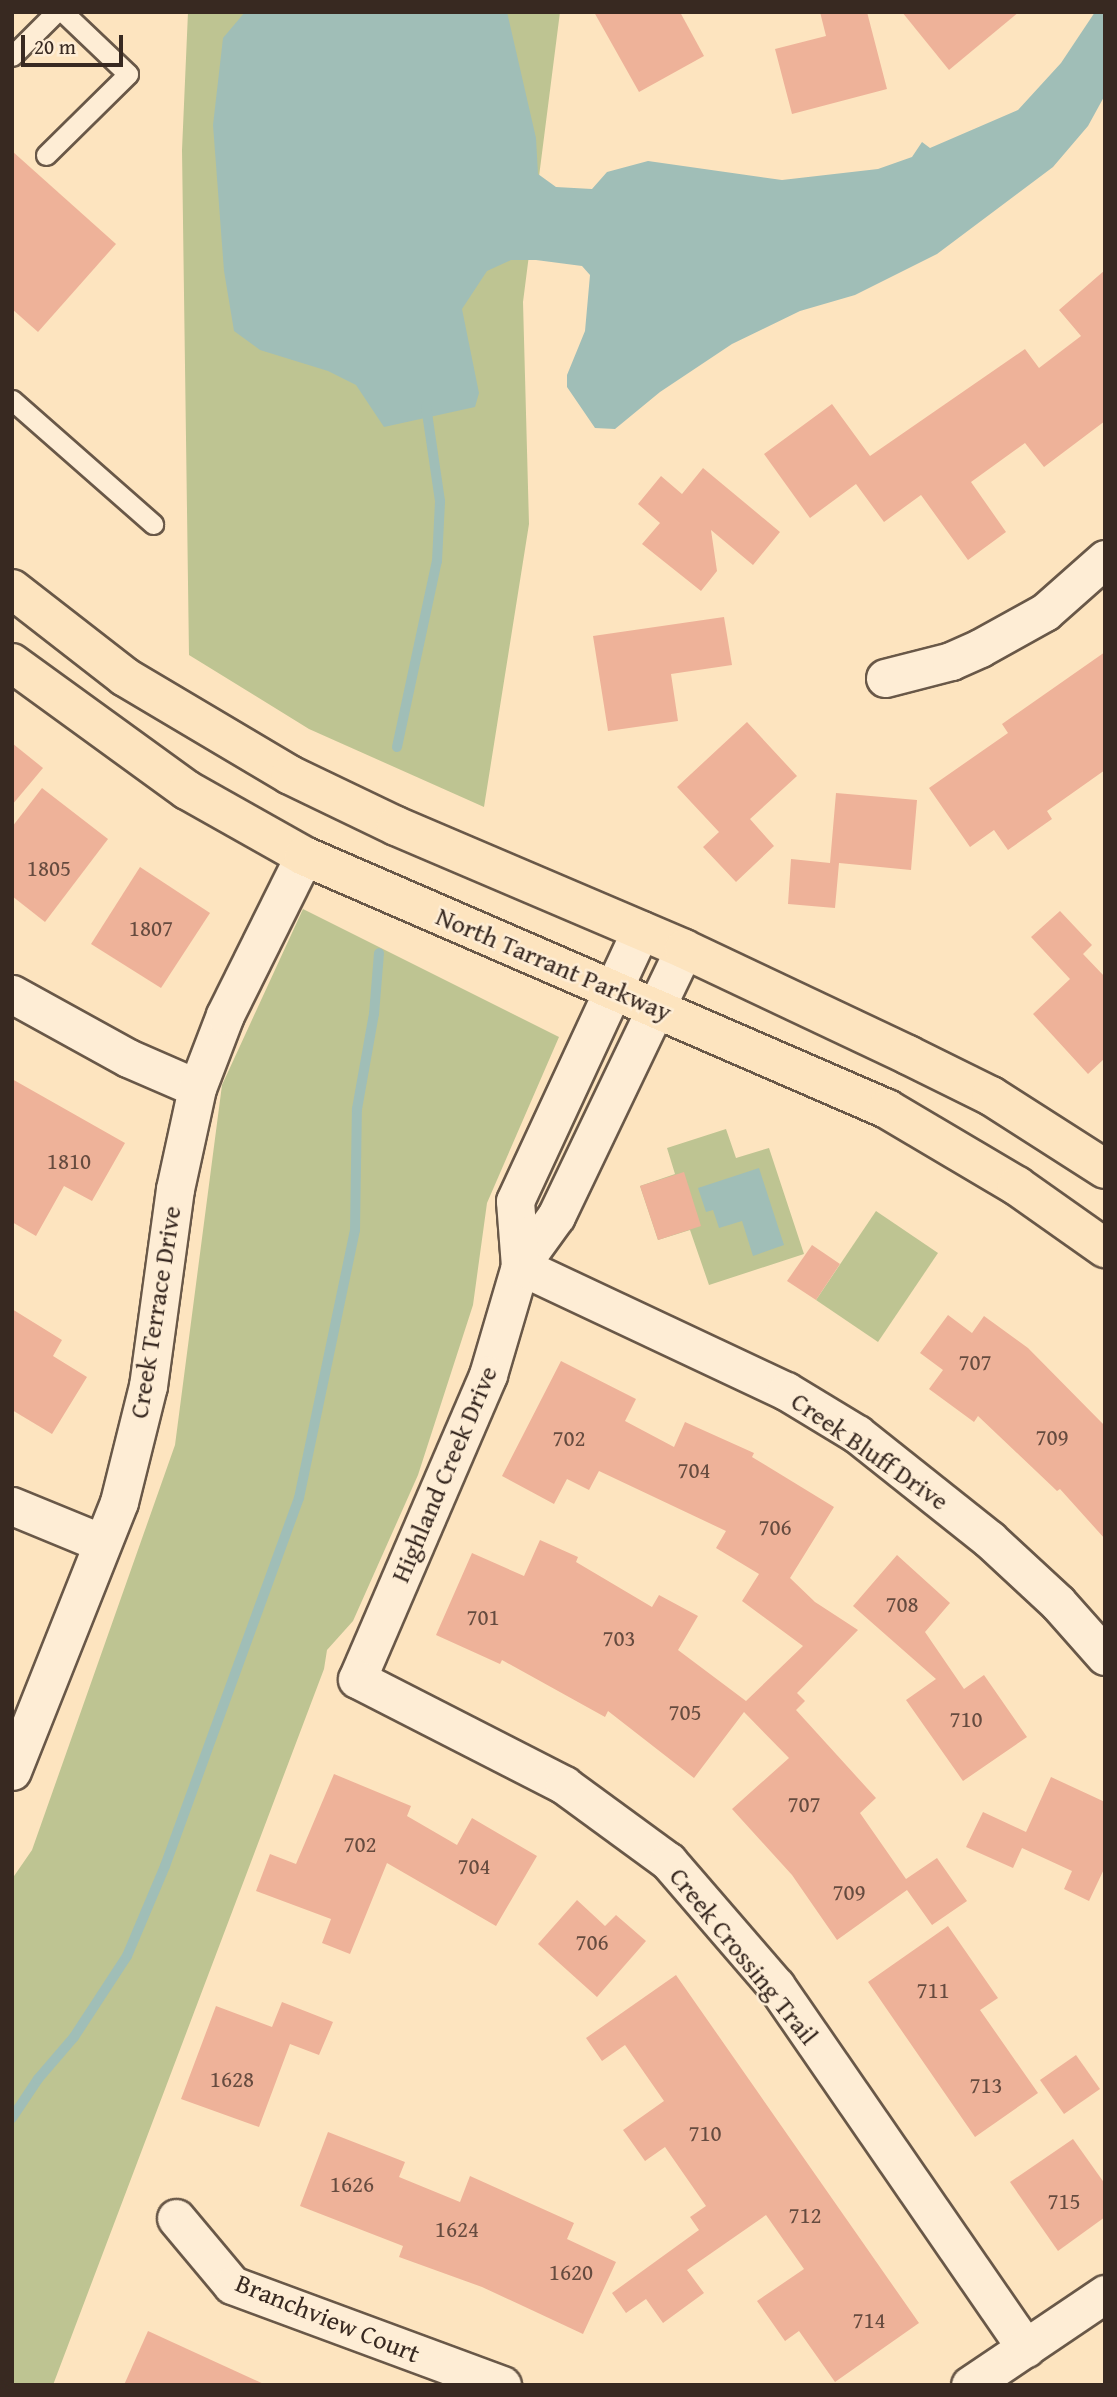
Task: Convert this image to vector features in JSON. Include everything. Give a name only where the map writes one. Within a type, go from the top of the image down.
[{"type":"main road","points":[[12,589],[125,677],[279,768],[396,826],[684,949],[991,1096],[1105,1169]]},
{"type":"main road","name":"North Tarrant Parkway","points":[[12,663],[187,790],[304,856],[612,988],[900,1116],[1017,1186],[1105,1248]]},
{"type":"street","points":[[886,678],[951,662],[980,648],[1045,612],[1105,559]]},
{"type":"street","name":"Creek Terrace Drive","points":[[12,1771],[119,1502],[148,1386],[175,1189],[197,1088],[225,1015],[304,856]]},
{"type":"street","name":"Highland Creek Drive","points":[[520,1266],[515,1201],[612,988],[642,930]]},
{"type":"street","name":"Highland Creek Drive","points":[[357,1679],[488,1375],[520,1266],[556,1216],[684,949]]},
{"type":"street","points":[[12,994],[128,1058],[197,1088]]},
{"type":"street","name":"Creek Bluff Drive","points":[[520,1266],[786,1391],[856,1434],[989,1539],[1058,1603],[1105,1656]]},
{"type":"street","points":[[12,1506],[102,1544]]},
{"type":"street","name":"Creek Crossing Trail","points":[[357,1679],[564,1785],[668,1861],[776,1986],[1026,2348]]},
{"type":"street","name":"Branchview Court","points":[[176,2218],[232,2286],[502,2385]]},
{"type":"street","points":[[970,2385],[1105,2294]]},
{"type":"lane","points":[[12,56],[56,12]]},
{"type":"lane","points":[[46,155],[128,74],[64,12]]},
{"type":"lane","points":[[14,406],[153,524]]},
{"type":"green space","points":[[188,12],[560,12],[523,302],[529,524],[484,807],[309,729],[189,655],[182,150]]},
{"type":"green space","points":[[303,909],[559,1037],[487,1203],[473,1305],[418,1475],[353,1621],[327,1650],[324,1669],[53,2385],[12,2385],[12,1879],[32,1850],[175,1445],[222,1085]]},
{"type":"green space","points":[[726,1129],[736,1158],[769,1148],[804,1254],[709,1285],[690,1230],[658,1240],[640,1186],[675,1174],[667,1148]]},
{"type":"green space","points":[[876,1211],[938,1253],[878,1342],[816,1300]]},
{"type":"water","points":[[245,12],[507,12],[536,138],[538,174],[556,187],[592,189],[607,172],[648,161],[782,180],[878,169],[912,157],[922,142],[930,148],[1018,110],[1061,63],[1095,12],[1105,12],[1105,95],[1088,126],[1053,167],[937,254],[855,295],[800,311],[732,344],[660,392],[615,429],[595,428],[567,387],[567,375],[585,331],[590,275],[582,266],[536,260],[511,260],[487,271],[462,309],[479,393],[475,407],[384,427],[356,385],[328,371],[260,350],[234,331],[224,271],[213,125],[223,38]]},
{"type":"water","points":[[759,1168],[784,1245],[753,1256],[742,1221],[719,1228],[713,1210],[706,1212],[698,1188]]},
{"type":"building","points":[[594,12],[680,12],[704,56],[639,92]]},
{"type":"building","points":[[820,12],[867,12],[887,89],[792,114],[775,49],[826,36]]},
{"type":"building","points":[[902,12],[1019,12],[949,70]]},
{"type":"building","points":[[12,151],[116,244],[38,332],[12,309]]},
{"type":"building","points":[[1105,270],[1105,421],[1044,467],[1025,443],[971,482],[1006,532],[968,560],[921,495],[884,522],[856,484],[810,518],[764,454],[832,404],[870,456],[1025,349],[1039,368],[1081,336],[1059,310]]},
{"type":"building","points":[[703,468],[780,532],[753,565],[711,530],[717,571],[701,591],[642,544],[660,523],[638,504],[661,476],[682,494]]},
{"type":"building","points":[[724,617],[732,665],[671,674],[678,721],[608,731],[593,636]]},
{"type":"building","points":[[1105,652],[1105,770],[1047,811],[1052,819],[1008,850],[994,830],[970,847],[929,788],[1008,733],[1002,724]]},
{"type":"building","points":[[747,722],[797,776],[750,819],[774,846],[736,882],[703,847],[719,832],[677,787]]},
{"type":"building","points":[[12,743],[43,768],[12,805]]},
{"type":"building","points":[[42,788],[108,839],[45,922],[12,896],[12,827]]},
{"type":"building","points":[[836,793],[917,800],[911,870],[839,863],[835,908],[788,904],[791,859],[830,863]]},
{"type":"building","points":[[140,867],[210,913],[161,988],[91,944]]},
{"type":"building","points":[[1060,911],[1092,945],[1083,954],[1105,977],[1105,1058],[1088,1074],[1033,1014],[1070,979],[1031,937]]},
{"type":"building","points":[[12,1079],[125,1143],[92,1201],[64,1186],[36,1236],[12,1222]]},
{"type":"building","points":[[684,1172],[701,1226],[658,1240],[640,1186]]},
{"type":"building","points":[[812,1245],[840,1264],[816,1300],[787,1281]]},
{"type":"building","points":[[12,1309],[62,1340],[53,1356],[87,1377],[52,1434],[12,1410]]},
{"type":"building","points":[[948,1315],[972,1333],[984,1316],[1028,1348],[1105,1426],[1105,1539],[1060,1489],[1057,1491],[978,1416],[974,1422],[929,1389],[943,1370],[920,1353]]},
{"type":"building","points":[[561,1361],[636,1399],[625,1421],[674,1447],[685,1422],[754,1453],[752,1457],[834,1507],[790,1578],[815,1602],[858,1630],[797,1693],[805,1701],[796,1710],[876,1798],[860,1813],[906,1879],[937,1858],[967,1901],[932,1925],[907,1890],[837,1940],[792,1875],[732,1809],[789,1758],[744,1712],[694,1778],[608,1711],[605,1717],[502,1660],[500,1664],[436,1635],[472,1553],[524,1576],[540,1540],[578,1557],[576,1562],[652,1607],[659,1595],[698,1616],[678,1650],[746,1701],[803,1646],[742,1601],[759,1574],[716,1548],[726,1531],[599,1471],[589,1490],[567,1479],[554,1504],[502,1476]]},
{"type":"building","points":[[897,1555],[950,1603],[925,1632],[964,1689],[984,1675],[1027,1737],[963,1781],[906,1700],[936,1679],[853,1606]]},
{"type":"building","points":[[334,1774],[411,1806],[407,1816],[457,1845],[472,1818],[537,1856],[496,1926],[387,1863],[350,1954],[322,1943],[331,1919],[256,1891],[270,1854],[296,1864]]},
{"type":"building","points":[[1051,1777],[1105,1802],[1105,1867],[1089,1901],[1064,1889],[1072,1871],[1022,1848],[1013,1868],[966,1847],[983,1812],[1026,1832]]},
{"type":"building","points":[[577,1900],[605,1926],[616,1915],[646,1941],[597,1997],[538,1944]]},
{"type":"building","points":[[948,1926],[998,1998],[980,2010],[1038,2093],[975,2137],[868,1982]]},
{"type":"building","points":[[676,1975],[919,2323],[835,2382],[799,2331],[785,2341],[757,2301],[804,2269],[766,2215],[687,2270],[704,2293],[663,2323],[646,2299],[626,2313],[612,2293],[699,2230],[690,2217],[706,2206],[665,2147],[645,2161],[623,2130],[664,2101],[625,2045],[602,2061],[586,2038]]},
{"type":"building","points":[[282,2002],[333,2022],[319,2055],[290,2044],[259,2127],[181,2099],[216,2006],[272,2027]]},
{"type":"building","points":[[1076,2055],[1100,2089],[1064,2114],[1040,2080]]},
{"type":"building","points":[[328,2132],[405,2162],[399,2177],[460,2202],[470,2176],[574,2223],[567,2239],[616,2262],[583,2334],[482,2287],[399,2257],[403,2246],[300,2206]]},
{"type":"building","points":[[1073,2139],[1105,2184],[1105,2217],[1058,2251],[1010,2182]]},
{"type":"building","points":[[148,2331],[266,2385],[124,2385]]},
{"type":"waterway","points":[[397,747],[437,561],[440,501],[426,406]]},
{"type":"waterway","points":[[12,2118],[38,2079],[74,2037],[127,1956],[165,1866],[299,1498],[355,1230],[357,1109],[374,1014],[379,953]]}]
